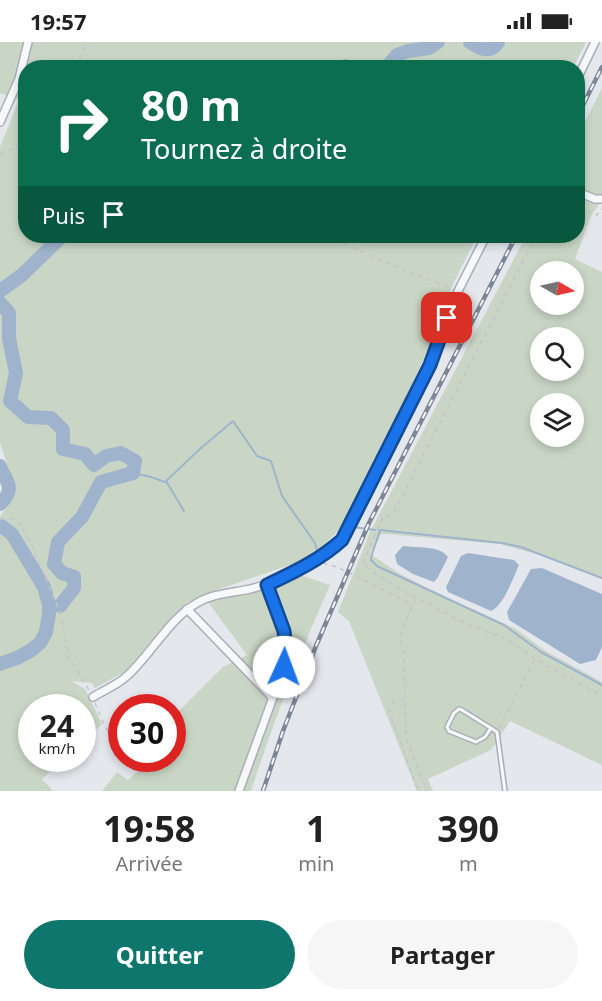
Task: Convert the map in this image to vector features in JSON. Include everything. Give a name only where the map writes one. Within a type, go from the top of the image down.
[{"type":"street","points":[[24,60],[28,42]]},
{"type":"street","points":[[585,63],[595,42]]},
{"type":"street","points":[[0,122],[18,81]]},
{"type":"street","points":[[585,195],[602,200]]},
{"type":"street","points":[[96,695],[127,677],[187,609],[200,601],[216,596],[267,585],[316,560],[342,540],[430,365],[458,291],[482,243]]},
{"type":"street","points":[[239,791],[284,667],[286,649],[284,631],[267,585]]},
{"type":"street","points":[[187,609],[272,697]]},
{"type":"lane","points":[[491,728],[485,737],[476,742],[449,731],[447,727],[454,713],[459,709],[491,728],[497,732],[505,791]]},
{"type":"path","points":[[79,60],[86,42]]},
{"type":"path","points":[[0,154],[18,146]]},
{"type":"path","points":[[585,211],[597,215],[602,208]]},
{"type":"path","points":[[343,243],[411,274],[458,291]]},
{"type":"path","points":[[532,243],[393,514],[383,517],[363,562],[370,572],[469,625],[506,639],[535,659],[602,696]]},
{"type":"path","points":[[0,519],[15,520],[19,523],[33,548],[61,615],[69,658],[91,694]]},
{"type":"path","points":[[316,560],[354,575],[412,604]]},
{"type":"path","points":[[417,598],[412,604],[400,638],[404,654],[406,738],[428,791]]},
{"type":"path","points":[[497,732],[535,659]]},
{"type":"path","points":[[405,699],[393,702],[389,710],[418,791]]},
{"type":"path","points":[[96,705],[108,731]]},
{"type":"green space","points":[[0,42],[586,42],[577,60],[18,60],[18,100],[0,93]]},
{"type":"green space","points":[[602,88],[602,200],[591,216],[585,232],[585,121]]},
{"type":"green space","points":[[18,102],[18,243],[474,243],[452,286],[432,341],[357,501],[338,531],[304,560],[202,595],[187,603],[165,625],[135,663],[121,674],[95,688],[92,683],[71,681],[85,689],[87,694],[18,694],[18,772],[50,772],[42,779],[53,791],[0,791],[0,517],[12,499],[15,487],[0,443],[0,147]]},
{"type":"green space","points":[[522,243],[581,243],[575,259],[579,261],[530,261],[530,315],[584,315],[584,263],[602,272],[602,579],[536,554],[500,544],[380,534],[370,554],[402,575],[516,629],[544,650],[602,682],[602,765],[510,721],[491,750],[428,779],[433,791],[417,791],[349,621],[338,612],[370,532]]},
{"type":"green space","points":[[300,575],[330,585],[288,687],[251,791],[102,791],[117,772],[128,780],[137,772],[186,772],[186,704],[223,667],[247,655],[208,602]]},
{"type":"green space","points":[[96,712],[102,724],[96,730]]},
{"type":"water","points":[[403,546],[439,550],[448,557],[434,582],[413,574],[397,564],[395,555]]},
{"type":"water","points":[[468,553],[514,560],[519,565],[504,597],[491,611],[448,592],[446,587],[461,556]]},
{"type":"water","points":[[542,568],[602,594],[602,647],[596,660],[580,664],[509,620],[507,612],[531,569]]},
{"type":"waterway","points":[[393,60],[397,55],[429,48],[438,42]]},
{"type":"waterway","points":[[470,42],[485,49],[492,48],[498,42]]},
{"type":"waterway","points":[[0,291],[22,275],[55,243]]},
{"type":"waterway","points":[[0,303],[9,313],[9,338],[16,373],[10,401],[28,417],[51,418],[63,430],[63,449],[85,454],[94,465],[106,456],[121,453],[135,461],[133,473],[101,482],[82,517],[58,542],[54,564],[62,573],[74,577],[74,588],[60,606]]},
{"type":"waterway","points":[[133,473],[165,482],[233,421],[257,456],[271,461],[282,496],[315,543],[317,551],[339,534]]},
{"type":"waterway","points":[[0,466],[9,485],[8,493],[0,504]]},
{"type":"waterway","points":[[166,481],[184,511]]},
{"type":"waterway","points":[[0,525],[12,534],[44,587],[49,604],[46,632],[40,643],[17,658],[0,664]]},
{"type":"waterway","points":[[353,527],[375,530]]},
{"type":"waterway","points":[[602,578],[521,547],[380,530],[371,560],[377,566],[504,625],[541,652],[602,685]]},
{"type":"railway","points":[[585,101],[602,67]]},
{"type":"railway","points":[[263,791],[283,731],[316,646],[369,523],[512,243]]},
{"type":"route","points":[[284,667],[286,649],[284,631],[267,585],[316,560],[342,540],[430,365],[447,318]]}]
